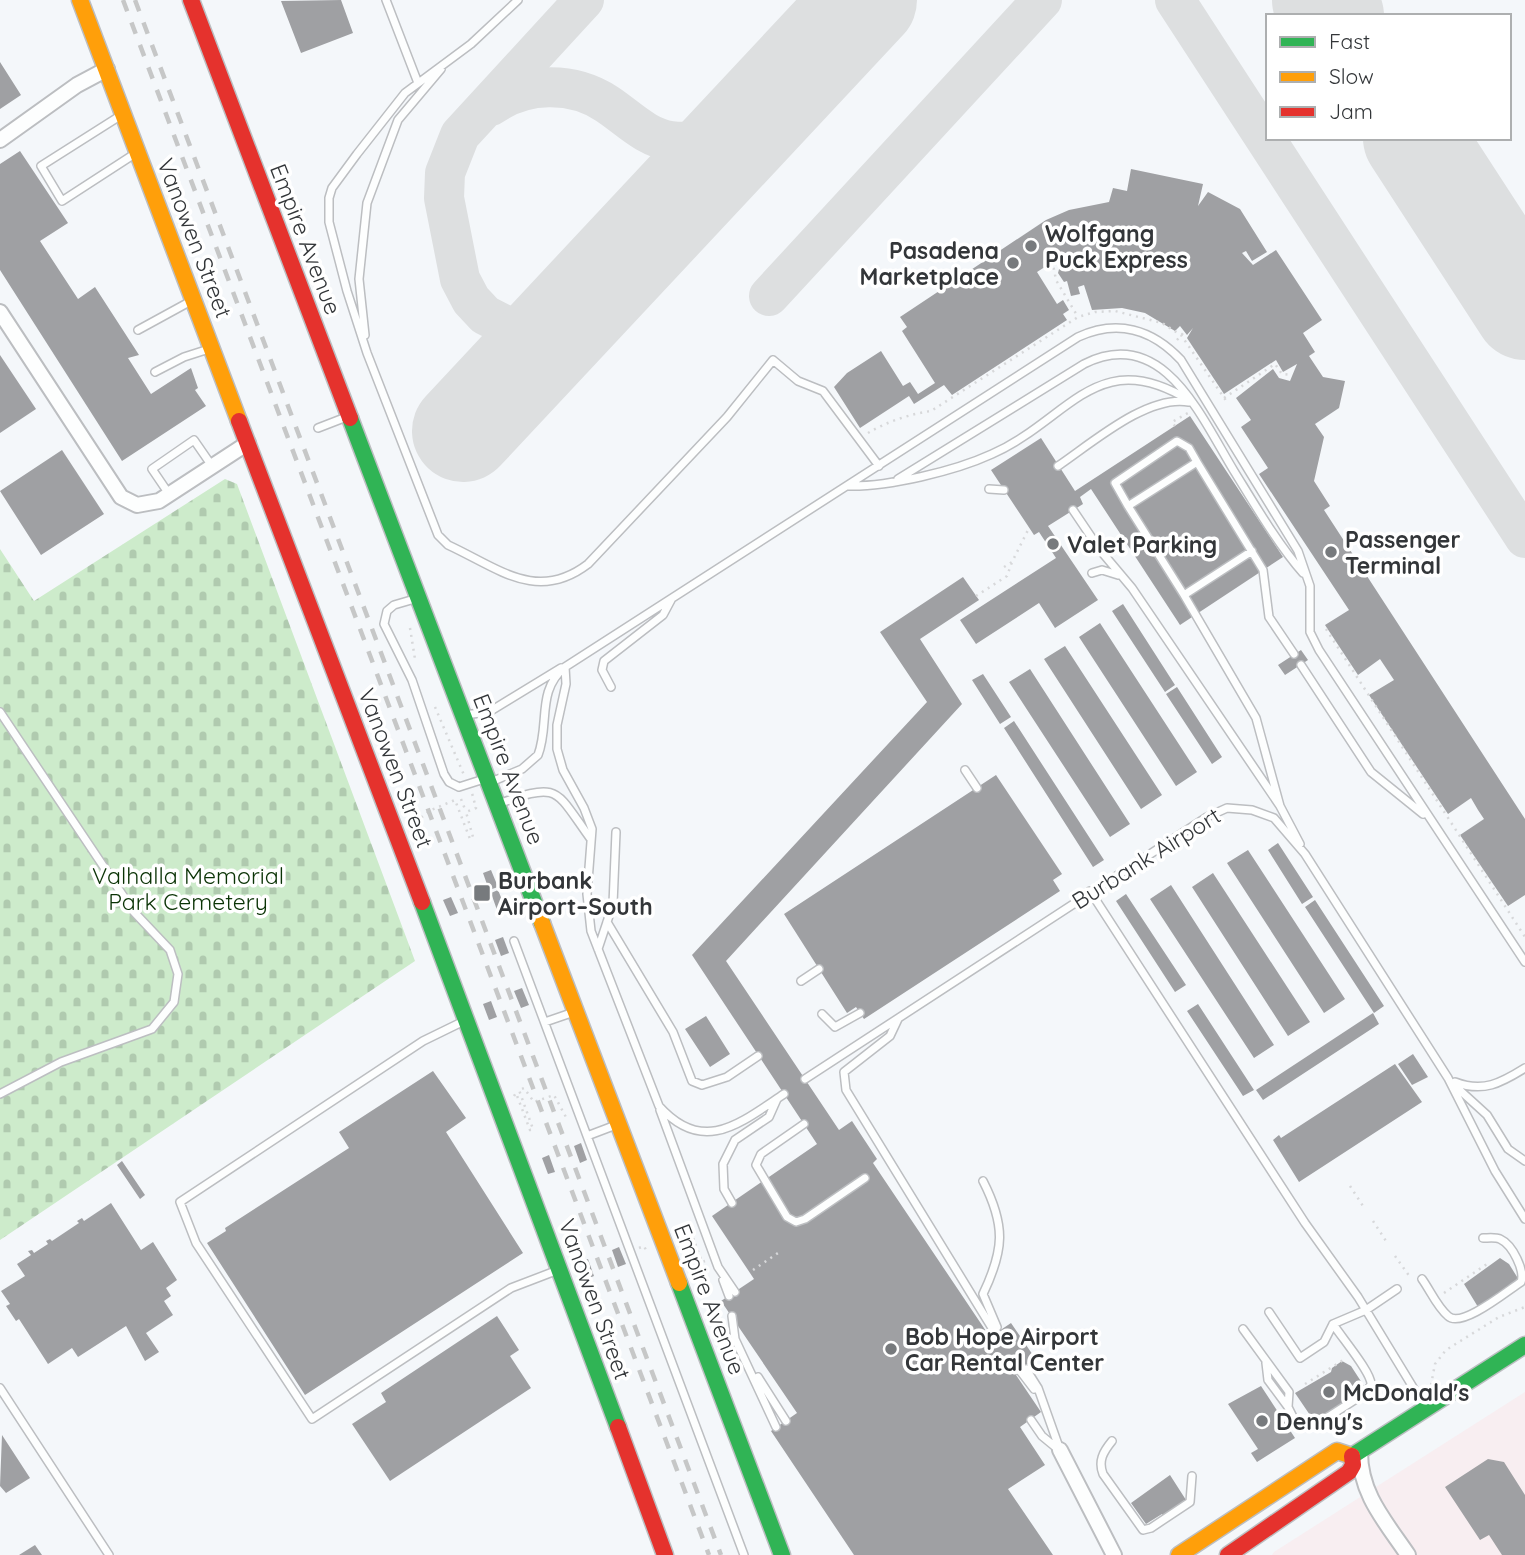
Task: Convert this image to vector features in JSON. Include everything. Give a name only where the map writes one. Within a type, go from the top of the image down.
[{"type":"main road","name":"Vanowen Street","points":[[80,0],[561,1269],[665,1555]]},
{"type":"main road","name":"Empire Avenue","points":[[191,0],[578,1010],[782,1555]]},
{"type":"main road","points":[[1180,1555],[1334,1453],[1356,1453],[1525,1345]]},
{"type":"main road","points":[[1228,1555],[1349,1472],[1356,1453]]},
{"type":"street","points":[[0,140],[67,92],[107,69]]},
{"type":"street","points":[[0,312],[121,497],[137,505],[159,501],[248,443]]},
{"type":"street","points":[[1060,1450],[1114,1555]]},
{"type":"street","points":[[1356,1453],[1360,1476],[1368,1495],[1408,1555]]},
{"type":"lane","points":[[386,0],[421,89]]},
{"type":"lane","points":[[518,0],[494,25],[417,82],[391,107],[332,188],[329,198],[332,234],[367,353],[438,535],[447,545],[526,580],[544,584],[560,581],[589,564],[727,416],[773,360],[798,381],[823,391],[879,466]]},
{"type":"lane","points":[[367,353],[359,279],[367,203],[394,128],[421,89],[453,57]]},
{"type":"lane","points":[[123,114],[41,166],[62,201],[138,152]]},
{"type":"lane","points":[[138,330],[194,299]]},
{"type":"lane","points":[[419,598],[394,605],[387,611],[384,624],[412,680],[449,782],[459,787],[522,769],[538,755],[548,688],[555,676],[565,667],[1078,337],[1093,330],[1116,327],[1135,331],[1164,342],[1181,360],[1298,551],[1307,578],[1309,622],[1314,641],[1525,962]]},
{"type":"lane","points":[[155,372],[184,357],[213,348]]},
{"type":"lane","points":[[898,479],[1084,364],[1108,353],[1144,359],[1182,386],[1236,473],[1307,578]]},
{"type":"lane","points":[[845,486],[871,487],[898,479],[937,473],[992,454],[1088,391],[1124,378],[1168,388],[1193,403]]},
{"type":"lane","points":[[1058,466],[1145,409],[1162,402],[1193,403]]},
{"type":"lane","points":[[318,428],[349,416]]},
{"type":"lane","points":[[169,494],[152,468],[194,440],[212,466]]},
{"type":"lane","points":[[1280,806],[1256,718],[1115,482],[1177,441],[1189,448],[1264,570],[1269,617],[1294,654]]},
{"type":"lane","points":[[1128,506],[1197,462]]},
{"type":"lane","points":[[989,489],[1004,490]]},
{"type":"lane","points":[[1073,510],[1280,806],[1305,854]]},
{"type":"lane","points":[[1184,595],[1252,551]]},
{"type":"lane","points":[[1092,573],[1102,570],[1122,577]]},
{"type":"lane","points":[[611,687],[602,670],[604,661],[663,615],[672,600]]},
{"type":"lane","points":[[1301,665],[1371,772],[1429,818]]},
{"type":"lane","points":[[464,715],[489,712],[555,669],[565,667]]},
{"type":"lane","points":[[565,667],[566,684],[557,725],[559,759],[589,819],[587,909],[598,949],[718,1267],[732,1294]]},
{"type":"lane","points":[[0,712],[134,912],[170,950],[178,974],[174,1002],[152,1029],[61,1062],[0,1094]]},
{"type":"lane","points":[[965,771],[977,788]]},
{"type":"lane","points":[[498,804],[537,790],[555,793],[575,813],[590,838]]},
{"type":"lane","name":"Burbank Airport","points":[[805,1079],[1090,891],[1227,808],[1252,810],[1273,818],[1305,854],[1448,1079],[1495,1171],[1525,1219]]},
{"type":"lane","points":[[598,949],[613,904],[616,832]]},
{"type":"lane","points":[[1090,891],[1305,1223],[1366,1310],[1426,1409]]},
{"type":"lane","points":[[607,922],[673,1032],[692,1081],[702,1085],[727,1077],[758,1056]]},
{"type":"lane","points":[[514,941],[744,1555]]},
{"type":"lane","points":[[801,981],[819,969]]},
{"type":"lane","points":[[545,1022],[578,1010]]},
{"type":"lane","points":[[822,1014],[835,1027],[860,1013]]},
{"type":"lane","points":[[898,1018],[890,1036],[844,1072],[846,1090],[997,1332],[983,1294],[999,1262],[1000,1229],[992,1197],[983,1181]]},
{"type":"lane","points":[[467,1020],[423,1041],[180,1202],[196,1243],[312,1419],[511,1288],[561,1269]]},
{"type":"lane","points":[[1448,1079],[1481,1088],[1493,1086],[1525,1068]]},
{"type":"lane","points":[[1448,1079],[1487,1115],[1508,1149],[1525,1161]]},
{"type":"lane","points":[[659,1106],[673,1122],[691,1131],[709,1133],[729,1128],[780,1096],[769,1117],[734,1140],[723,1164],[724,1189],[732,1203]]},
{"type":"lane","points":[[587,1136],[620,1123]]},
{"type":"lane","points":[[804,1124],[761,1154],[756,1165],[788,1217],[796,1222],[805,1219],[865,1178]]},
{"type":"lane","points":[[1422,1279],[1449,1318],[1456,1321],[1467,1318],[1521,1282],[1524,1276],[1522,1268],[1506,1243],[1499,1238],[1483,1238]]},
{"type":"lane","points":[[1269,1312],[1300,1358],[1324,1342],[1333,1324],[1366,1310],[1397,1289]]},
{"type":"lane","points":[[732,1316],[735,1339],[776,1427]]},
{"type":"lane","points":[[1243,1329],[1289,1392],[1288,1407],[1296,1423],[1305,1427],[1314,1426],[1367,1392],[1371,1376],[1333,1324]]},
{"type":"lane","points":[[744,1356],[786,1421]]},
{"type":"lane","points":[[1023,1370],[1044,1404],[1060,1450]]},
{"type":"lane","points":[[0,1388],[109,1555]]},
{"type":"lane","points":[[1031,1420],[1042,1436],[1060,1450]]},
{"type":"lane","points":[[1112,1441],[1103,1452],[1100,1466],[1143,1530],[1190,1502],[1192,1476]]},
{"type":"path","points":[[1051,254],[1056,280],[1078,317]]},
{"type":"path","points":[[1224,398],[1275,364],[1282,373],[1292,375]]},
{"type":"path","points":[[1175,426],[1172,422],[1188,413]]},
{"type":"path","points":[[976,596],[1007,576],[1029,528]]},
{"type":"path","points":[[1004,567],[1012,562]]},
{"type":"path","points":[[1325,629],[1525,937]]},
{"type":"path","points":[[466,812],[476,808],[471,788]]},
{"type":"path","points":[[416,822],[429,811],[455,800],[470,839],[473,837],[461,798]]},
{"type":"path","points":[[516,1106],[516,1093],[530,1130],[533,1129],[519,1090],[524,1088],[534,1102],[554,1095]]},
{"type":"path","points":[[1350,1186],[1363,1206]]},
{"type":"path","points":[[1373,1221],[1386,1241]]},
{"type":"path","points":[[753,1270],[778,1253]]},
{"type":"path","points":[[1395,1256],[1410,1277]]},
{"type":"path","points":[[1441,1295],[1490,1262]]},
{"type":"path","points":[[1426,1409],[1435,1364],[1446,1350],[1499,1317],[1525,1307]]},
{"type":"path","points":[[1305,1384],[1344,1358],[1349,1363]]},
{"type":"shaded area","points":[[1525,1392],[1525,1555],[1272,1555],[1274,1552]]},
{"type":"green space","name":"Valhalla Memorial Park Cemetery","points":[[225,479],[237,484],[415,961],[0,1240],[0,549],[34,601]]},
{"type":"building","points":[[341,0],[353,33],[301,53],[281,1]]},
{"type":"building","points":[[0,62],[21,95],[0,109]]},
{"type":"building","points":[[20,151],[68,223],[40,241],[78,299],[95,287],[139,355],[128,358],[151,394],[191,368],[198,388],[195,390],[206,406],[122,461],[0,270],[0,164]]},
{"type":"building","name":"Passenger Terminal","points":[[1131,169],[1203,184],[1198,206],[1208,192],[1240,209],[1267,252],[1252,261],[1246,251],[1242,253],[1253,265],[1276,250],[1322,320],[1303,333],[1315,352],[1309,356],[1323,377],[1345,381],[1339,408],[1315,424],[1324,437],[1314,481],[1330,506],[1324,510],[1525,819],[1525,895],[1508,906],[1460,835],[1484,819],[1471,798],[1448,814],[1369,695],[1394,680],[1380,659],[1358,675],[1325,625],[1349,610],[1259,474],[1268,468],[1241,427],[1251,420],[1236,398],[1273,369],[1279,378],[1290,381],[1297,364],[1283,372],[1276,360],[1224,394],[1187,338],[1193,328],[1187,335],[1180,326],[1175,331],[1145,313],[1122,308],[1092,310],[1084,285],[1078,287],[1080,294],[1071,296],[1067,281],[1064,282],[1058,273],[1061,262],[1056,250],[1047,256],[1051,263],[1037,272],[1057,304],[1063,300],[1069,310],[1063,314],[1067,320],[952,395],[944,385],[914,404],[909,396],[860,428],[834,387],[847,373],[881,351],[903,386],[910,382],[918,394],[935,383],[902,331],[907,327],[900,317],[1046,220],[1069,210],[1109,202],[1113,188],[1127,191]]},
{"type":"building","points":[[0,355],[36,409],[0,433]]},
{"type":"building","points":[[1190,416],[1283,557],[1180,625],[1091,489],[1080,497],[1083,504],[1048,526],[1098,600],[1055,628],[1039,603],[976,644],[960,620],[1056,558],[1039,532],[1034,535],[991,470],[1041,438],[1075,491]]},
{"type":"building","points":[[62,450],[104,514],[41,555],[0,491]]},
{"type":"building","name":"Bob Hope Airport Car Rental Center","points":[[963,577],[979,600],[920,639],[962,704],[726,961],[839,1130],[852,1121],[877,1159],[873,1163],[990,1337],[1011,1323],[1037,1361],[1016,1375],[1041,1412],[1020,1427],[1045,1465],[1008,1489],[1053,1555],[854,1555],[771,1431],[797,1413],[721,1301],[754,1279],[712,1216],[817,1144],[692,955],[927,702],[880,632]]},
{"type":"building","points":[[1123,604],[1175,685],[1165,692],[1112,611]]},
{"type":"building","points":[[1100,623],[1197,772],[1176,786],[1079,637]]},
{"type":"building","points":[[1065,646],[1162,795],[1141,809],[1044,659]]},
{"type":"building","points":[[1301,650],[1308,660],[1285,675],[1278,665]]},
{"type":"building","points":[[1030,669],[1130,824],[1110,837],[1009,682]]},
{"type":"building","points":[[983,674],[1011,717],[1000,724],[972,680]]},
{"type":"building","points":[[1177,687],[1222,757],[1212,764],[1166,694]]},
{"type":"building","points":[[1014,721],[1104,860],[1093,867],[1004,728]]},
{"type":"building","points":[[996,775],[1062,874],[1053,880],[1060,891],[864,1019],[856,1007],[847,1013],[784,914]]},
{"type":"building","points":[[1278,843],[1313,897],[1302,904],[1268,850]]},
{"type":"building","points":[[1248,850],[1345,999],[1324,1013],[1227,863]]},
{"type":"building","points":[[491,870],[498,887],[489,890],[483,873]]},
{"type":"building","points":[[1213,873],[1310,1022],[1288,1036],[1192,887]]},
{"type":"building","points":[[1171,885],[1274,1045],[1254,1058],[1150,899]]},
{"type":"building","points":[[498,890],[505,907],[497,910],[491,893]]},
{"type":"building","points":[[1126,894],[1186,985],[1175,992],[1116,901]]},
{"type":"building","points":[[451,897],[458,913],[450,916],[443,900]]},
{"type":"building","points":[[1315,900],[1384,1006],[1374,1013],[1305,907]]},
{"type":"building","points":[[503,937],[509,953],[501,956],[495,940]]},
{"type":"building","points":[[522,988],[529,1005],[521,1008],[514,991]]},
{"type":"building","points":[[491,1001],[497,1017],[489,1020],[483,1004]]},
{"type":"building","points":[[1198,1004],[1254,1090],[1243,1096],[1187,1011]]},
{"type":"building","points":[[1373,1013],[1379,1024],[1263,1100],[1256,1090]]},
{"type":"building","points":[[706,1016],[730,1054],[710,1067],[685,1029]]},
{"type":"building","points":[[1413,1054],[1428,1077],[1412,1085],[1398,1064]]},
{"type":"building","points":[[1395,1064],[1422,1102],[1299,1182],[1273,1140],[1279,1135],[1281,1138]]},
{"type":"building","points":[[433,1071],[466,1118],[446,1132],[523,1253],[305,1395],[207,1243],[226,1231],[225,1228],[349,1148],[339,1132]]},
{"type":"building","points":[[581,1143],[587,1160],[580,1163],[574,1146]]},
{"type":"building","points":[[549,1155],[555,1172],[548,1174],[542,1158]]},
{"type":"building","points":[[122,1161],[145,1195],[140,1199],[117,1165]]},
{"type":"building","points":[[111,1203],[141,1250],[153,1242],[177,1280],[166,1288],[171,1296],[164,1301],[173,1315],[146,1333],[159,1352],[145,1361],[126,1326],[78,1357],[72,1348],[48,1364],[19,1319],[16,1321],[6,1306],[10,1304],[1,1291],[25,1276],[17,1264],[31,1255],[28,1251],[32,1250],[34,1253],[48,1244],[46,1241],[52,1241],[79,1223],[77,1221],[82,1218],[84,1221]]},
{"type":"building","points":[[619,1247],[626,1264],[618,1267],[612,1250]]},
{"type":"building","points":[[1500,1258],[1509,1264],[1519,1280],[1478,1307],[1464,1284]]},
{"type":"building","points":[[588,1259],[594,1276],[587,1279],[580,1262]]},
{"type":"building","points":[[497,1316],[519,1350],[510,1356],[531,1388],[390,1481],[352,1424],[386,1402],[381,1393]]},
{"type":"building","name":"McDonald's","points":[[1342,1361],[1351,1366],[1364,1386],[1362,1393],[1314,1421],[1295,1393],[1331,1372],[1332,1368]]},
{"type":"building","name":"Denny's","points":[[1261,1386],[1295,1438],[1257,1462],[1251,1453],[1258,1449],[1228,1404]]},
{"type":"building","points":[[2,1435],[30,1478],[6,1493],[0,1486]]},
{"type":"building","points":[[1488,1459],[1504,1462],[1525,1495],[1525,1555],[1502,1555],[1489,1535],[1480,1540],[1445,1487]]},
{"type":"building","points":[[1170,1475],[1186,1500],[1171,1510],[1173,1512],[1163,1516],[1162,1514],[1146,1524],[1131,1503]]},
{"type":"building","points":[[35,1545],[42,1555],[19,1555]]},
{"type":"taxiway","points":[[573,314],[537,328],[509,327],[485,315],[471,300],[460,279],[444,198],[445,173],[460,135],[584,0]]},
{"type":"taxiway","points":[[769,296],[1042,0]]},
{"type":"taxiway","points":[[1175,0],[1266,140]]},
{"type":"taxiway","points":[[1330,0],[1334,14]]},
{"type":"taxiway","points":[[491,106],[519,92],[549,87],[564,88],[593,96],[653,136],[683,142],[716,136],[757,117]]},
{"type":"taxiway","points":[[1266,140],[1525,538]]},
{"type":"taxiway","points":[[1502,273],[1525,297]]},
{"type":"runway","points":[[463,431],[866,0]]},
{"type":"runway","points":[[1323,0],[1332,14]]},
{"type":"runway","points":[[1415,140],[1525,309]]},
{"type":"railway","points":[[123,0],[709,1555]]},
{"type":"railway","points":[[135,0],[721,1555]]},
{"type":"traffic: fast","points":[[350,418],[542,923]]},
{"type":"traffic: fast","points":[[422,902],[618,1427]]},
{"type":"traffic: fast","points":[[679,1283],[782,1555]]},
{"type":"traffic: fast","points":[[1352,1456],[1525,1345]]},
{"type":"traffic: slow","points":[[80,0],[239,421]]},
{"type":"traffic: slow","points":[[542,923],[679,1283]]},
{"type":"traffic: slow","points":[[1179,1555],[1337,1451],[1352,1456]]},
{"type":"traffic: jam","points":[[191,0],[350,418]]},
{"type":"traffic: jam","points":[[239,421],[422,902]]},
{"type":"traffic: jam","points":[[618,1427],[665,1555]]},
{"type":"traffic: jam","points":[[1228,1555],[1349,1472],[1353,1465],[1352,1456]]},
{"type":"place","name":"Wolfgang Puck Express","points":[[1031,246]]},
{"type":"place","name":"Pasadena Marketplace","points":[[1013,263]]},
{"type":"place","name":"Valet Parking","points":[[1053,544]]},
{"type":"place","name":"Passenger Terminal","points":[[1331,552]]},
{"type":"place","name":"Burbank Airport–South","points":[[482,893]]},
{"type":"place","name":"Bob Hope Airport Car Rental Center","points":[[891,1349]]},
{"type":"place","name":"McDonald's","points":[[1329,1392]]},
{"type":"place","name":"Denny's","points":[[1262,1421]]}]
